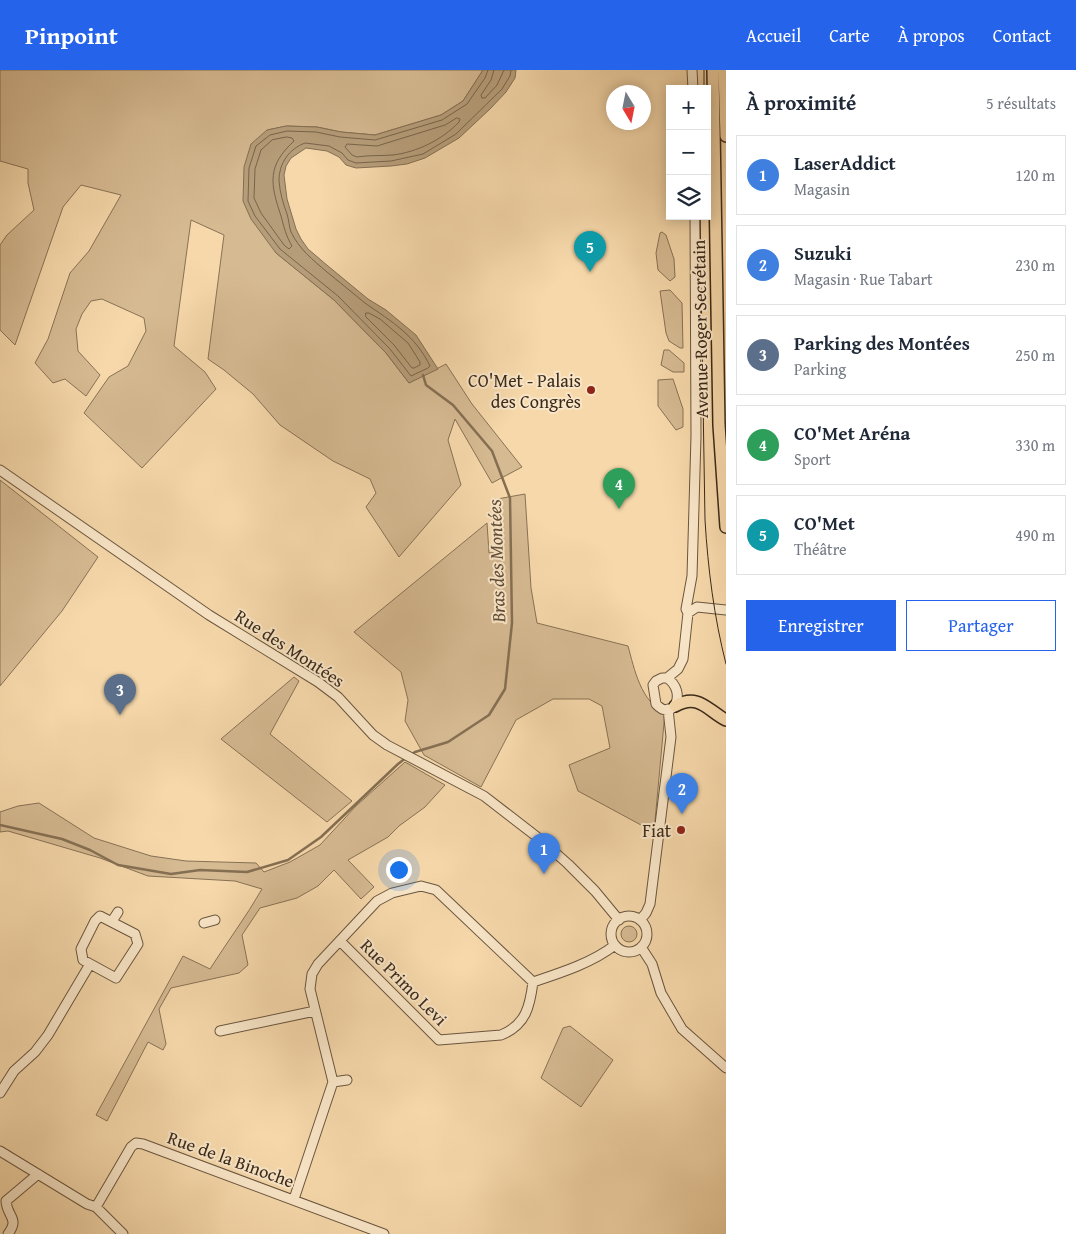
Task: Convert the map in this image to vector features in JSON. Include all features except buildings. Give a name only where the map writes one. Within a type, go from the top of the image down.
[{"type":"main road","name":"Avenue Roger Secrétain","points":[[713,70],[719,425],[726,527]]},
{"type":"main road","points":[[724,70],[726,136]]},
{"type":"main road","points":[[672,708],[687,701],[696,701],[726,720]]},
{"type":"street","points":[[692,70],[693,85]]},
{"type":"street","points":[[672,708],[659,707],[656,704],[653,685],[656,681],[667,678],[678,669],[683,659],[688,613],[686,609],[692,576],[696,436],[694,220]]},
{"type":"street","name":"Rue des Montées","points":[[0,470],[209,615],[318,682],[338,697],[373,735],[414,760],[484,796],[541,840],[568,864],[595,891],[619,920]]},
{"type":"street","points":[[688,613],[697,607],[726,610]]},
{"type":"street","points":[[640,920],[650,904],[671,737],[672,708],[678,700],[676,687],[667,678]]},
{"type":"street","points":[[294,1199],[333,1082],[310,988],[312,974],[318,964],[377,901],[392,893],[421,886],[436,890],[533,982],[603,954],[615,945]]},
{"type":"street","points":[[112,922],[118,912]]},
{"type":"street","points":[[100,916],[135,934],[138,944],[116,978],[90,964],[83,960],[81,949],[95,921],[100,916]]},
{"type":"street","points":[[629,916],[640,920],[647,933],[641,947],[636,950],[624,951],[615,945],[611,934],[619,920],[629,916]]},
{"type":"street","points":[[204,923],[216,920]]},
{"type":"street","name":"Rue Primo Levi","points":[[340,941],[439,1040],[508,1032],[526,1014],[533,982]]},
{"type":"street","points":[[641,947],[652,964],[661,993],[682,1029],[726,1068]]},
{"type":"street","points":[[0,1093],[14,1071],[28,1056],[35,1052],[48,1035],[90,964]]},
{"type":"street","points":[[220,1031],[315,1011]]},
{"type":"street","points":[[333,1082],[347,1080]]},
{"type":"street","name":"Rue de la Binoche","points":[[96,1207],[131,1147],[136,1144],[143,1144],[384,1234]]},
{"type":"street","points":[[0,1151],[96,1207],[123,1234]]},
{"type":"street","points":[[8,1234],[14,1227],[6,1201],[38,1174]]},
{"type":"shaded area","points":[[0,70],[483,70],[463,101],[441,115],[375,135],[341,132],[317,127],[287,126],[267,130],[276,253],[334,300],[386,353],[409,383],[446,364],[472,404],[522,467],[492,483],[455,419],[448,440],[461,485],[399,557],[366,507],[376,493],[370,479],[333,461],[280,425],[253,394],[208,359],[224,235],[191,220],[174,346],[205,372],[216,389],[142,468],[84,413],[109,377],[128,366],[146,331],[144,318],[102,299],[91,301],[82,314],[76,329],[78,351],[100,375],[86,396],[65,379],[53,383],[35,363],[48,339],[70,273],[89,251],[121,195],[81,185],[63,207],[15,345],[0,330],[0,245],[7,235],[34,210],[28,183],[28,169],[0,161]]},
{"type":"shaded area","points":[[662,232],[666,235],[674,259],[675,277],[670,281],[658,270],[656,253],[660,233]]},
{"type":"shaded area","points":[[670,290],[682,303],[683,348],[669,341],[666,333],[660,291]]},
{"type":"shaded area","points":[[664,350],[669,350],[684,363],[684,372],[673,372],[661,365]]},
{"type":"shaded area","points":[[673,379],[683,409],[683,427],[676,430],[658,406],[658,380]]},
{"type":"shaded area","points":[[0,480],[98,557],[62,611],[0,686]]},
{"type":"shaded area","points":[[525,494],[531,588],[537,623],[628,646],[644,693],[650,701],[665,712],[654,832],[578,791],[569,765],[610,748],[602,706],[589,699],[553,699],[516,720],[481,787],[424,755],[405,721],[408,700],[401,672],[354,632],[487,523],[489,553],[497,552],[497,499]]},
{"type":"shaded area","points":[[294,677],[299,681],[270,734],[352,801],[327,822],[221,739]]},
{"type":"shaded area","points":[[405,762],[445,785],[425,807],[399,826],[388,837],[348,860],[374,887],[361,899],[334,870],[318,886],[297,898],[260,908],[242,935],[248,965],[239,973],[171,988],[159,1009],[166,1044],[163,1050],[148,1042],[107,1121],[96,1115],[183,956],[210,969],[262,889],[235,881],[148,876],[100,858],[8,831],[0,832],[0,812],[18,806],[39,803],[94,838],[151,856],[186,861],[256,863],[264,872],[290,862],[320,845],[356,806]]},
{"type":"shaded area","points":[[626,926],[632,926],[637,931],[635,940],[626,942],[621,937],[621,931]]},
{"type":"shaded area","points":[[570,1026],[613,1060],[581,1107],[541,1078],[563,1028]]},
{"type":"water","points":[[483,70],[516,70],[515,78],[506,92],[490,109],[459,138],[425,158],[407,164],[356,168],[346,165],[339,157],[327,151],[306,148],[291,158],[286,166],[284,175],[287,199],[296,229],[308,249],[368,299],[386,310],[416,335],[438,369],[409,383],[386,353],[334,300],[276,253],[251,219],[243,201],[244,167],[251,144],[267,130],[286,126],[317,127],[341,132],[375,135],[441,115],[463,101]]},
{"type":"waterway","name":"Bras des Montées","points":[[412,754],[448,742],[489,715],[505,689],[512,623],[510,498],[492,451],[453,405],[426,385],[423,375]]},
{"type":"waterway","name":"Bras des Montées","points":[[0,825],[62,839],[90,850],[118,865],[171,874],[200,870],[247,872],[288,860],[321,837],[407,757]]},
{"type":"tram line","points":[[704,70],[704,85]]},
{"type":"tram line","points":[[700,220],[705,520],[712,593],[726,664]]},
{"type":"place","name":"CO'Met","points":[[590,272]]},
{"type":"place","name":"CO'Met - Palais des Congrès","points":[[591,390]]},
{"type":"place","name":"CO'Met Aréna","points":[[619,509]]},
{"type":"place","name":"Parking des Montées","points":[[120,715]]},
{"type":"place","name":"Suzuki","points":[[682,814]]},
{"type":"place","name":"Fiat","points":[[681,830]]},
{"type":"place","name":"LaserAddict","points":[[544,874]]}]
